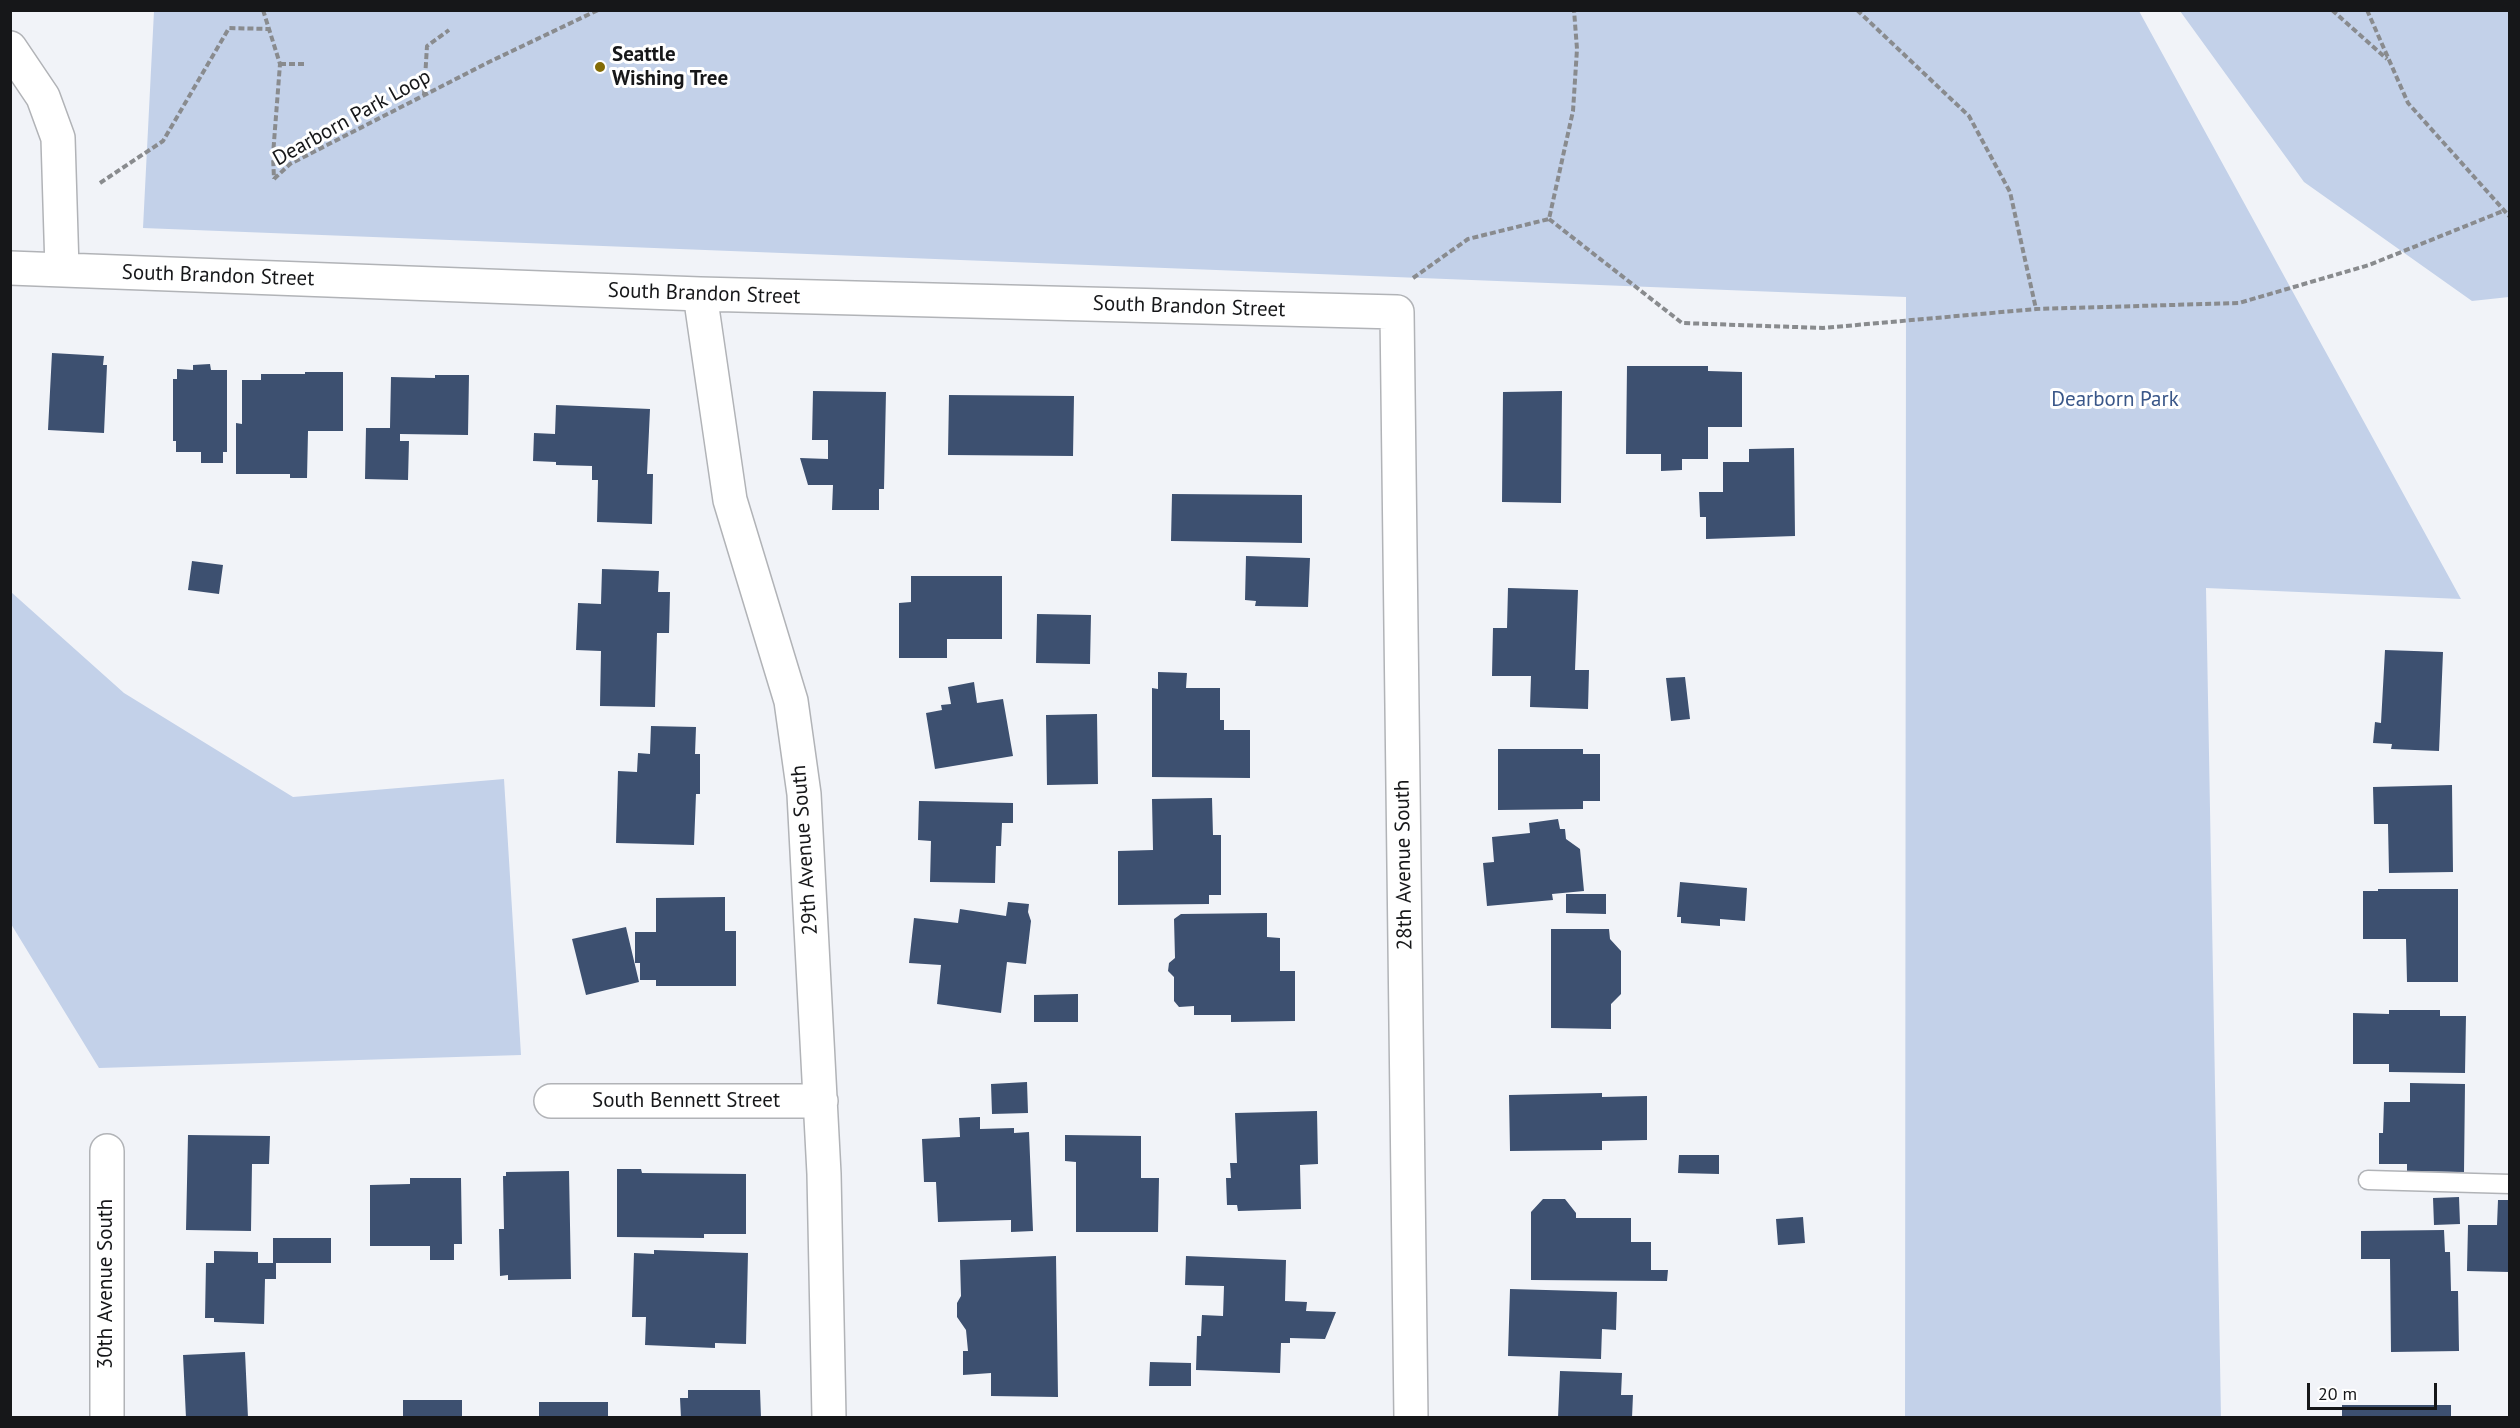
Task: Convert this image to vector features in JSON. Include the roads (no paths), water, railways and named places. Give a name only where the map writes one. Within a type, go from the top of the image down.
[{"type":"street","points":[[10,48],[43,97],[58,138],[62,269]]},
{"type":"street","name":"South Brandon Street","points":[[10,268],[700,294],[1397,312]]},
{"type":"street","name":"29th Avenue South","points":[[700,294],[730,500],[791,701],[804,794],[824,1174],[829,1418]]},
{"type":"street","name":"28th Avenue South","points":[[1397,312],[1411,1418]]},
{"type":"street","name":"South Bennett Street","points":[[551,1101],[821,1101]]},
{"type":"street","name":"30th Avenue South","points":[[107,1151],[107,1418]]},
{"type":"lane","points":[[2368,1180],[2510,1184]]},
{"type":"place","name":"Seattle Wishing Tree","points":[[600,67]]},
{"type":"park label","name":"Dearborn Park","points":[[2115,400]]}]
